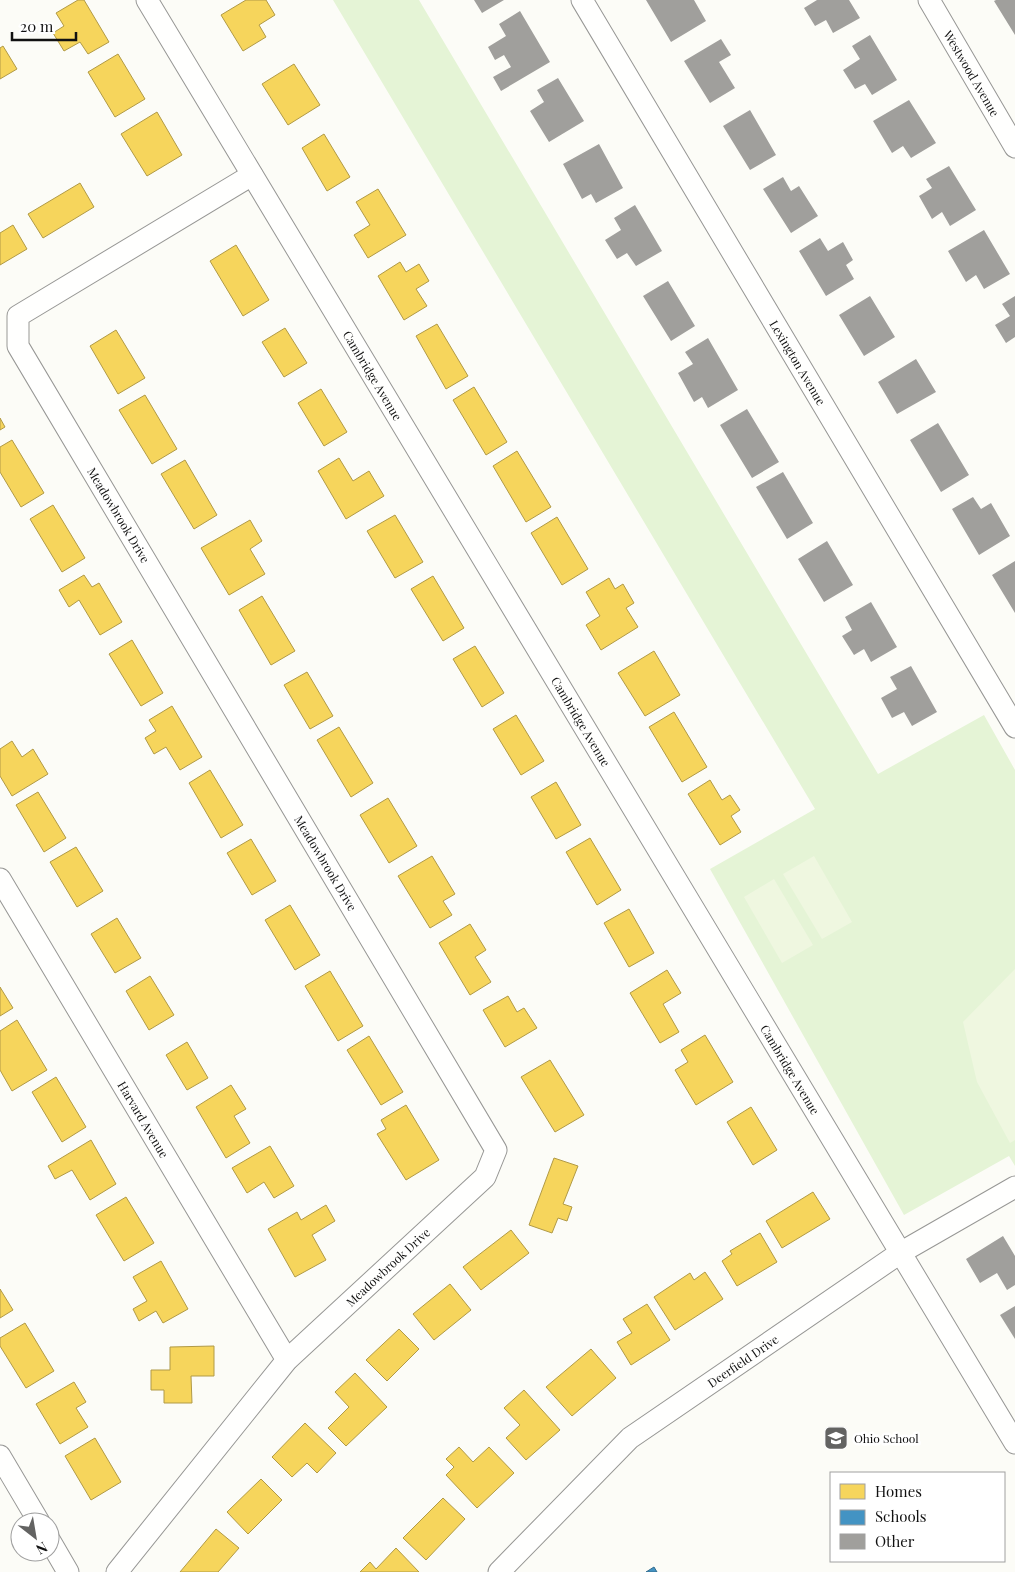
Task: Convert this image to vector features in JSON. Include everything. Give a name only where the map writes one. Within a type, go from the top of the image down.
[{"type":"street","name":"Cambridge Avenue","points":[[147,0],[1015,1443]]},
{"type":"street","name":"Lexington Avenue","points":[[582,0],[1015,727]]},
{"type":"street","name":"Westwood Avenue","points":[[929,0],[1015,147]]},
{"type":"street","name":"Meadowbrook Drive","points":[[117,1572],[287,1360],[485,1176],[496,1150],[18,346],[18,316],[252,175]]},
{"type":"street","name":"Harvard Avenue","points":[[0,879],[287,1360]]},
{"type":"street","name":"Deerfield Drive","points":[[499,1572],[630,1438],[900,1253],[1015,1187]]},
{"type":"street","points":[[0,1456],[33,1512]]},
{"type":"street","points":[[60,1558],[68,1572]]},
{"type":"green space","points":[[333,0],[419,0],[878,774],[984,715],[1015,770],[1015,1166],[1009,1156],[904,1215],[710,869],[815,809]]},
{"type":"green space","points":[[814,856],[852,922],[822,939],[783,874]]},
{"type":"green space","points":[[774,879],[813,945],[782,963],[744,897]]},
{"type":"green space","points":[[1015,969],[1015,1140],[1010,1143],[977,1082],[963,1022]]},
{"type":"building: Homes","points":[[78,0],[84,0],[109,42],[88,54],[80,42],[64,51],[53,33],[64,26],[56,13]]},
{"type":"building: Homes","points":[[246,0],[266,0],[275,15],[259,25],[266,37],[243,51],[221,15]]},
{"type":"building: Homes","points":[[3,46],[17,69],[0,79],[0,48]]},
{"type":"building: Homes","points":[[118,54],[145,99],[115,117],[88,72]]},
{"type":"building: Homes","points":[[294,64],[320,105],[288,125],[262,84]]},
{"type":"building: Homes","points":[[157,112],[182,155],[147,176],[121,134]]},
{"type":"building: Homes","points":[[324,134],[350,177],[327,191],[302,148]]},
{"type":"building: Homes","points":[[80,183],[94,207],[43,238],[28,214]]},
{"type":"building: Homes","points":[[378,189],[406,235],[368,258],[354,235],[370,225],[356,202]]},
{"type":"building: Homes","points":[[13,225],[27,249],[0,265],[0,233]]},
{"type":"building: Homes","points":[[236,245],[269,300],[243,316],[210,261]]},
{"type":"building: Homes","points":[[400,262],[406,272],[419,264],[429,281],[416,289],[427,306],[404,320],[378,276]]},
{"type":"building: Homes","points":[[437,324],[468,376],[446,389],[416,336]]},
{"type":"building: Homes","points":[[285,328],[307,363],[284,377],[262,342]]},
{"type":"building: Homes","points":[[116,330],[145,378],[118,394],[90,346]]},
{"type":"building: Homes","points":[[474,387],[507,442],[486,455],[453,400]]},
{"type":"building: Homes","points":[[321,389],[347,432],[324,446],[298,403]]},
{"type":"building: Homes","points":[[145,395],[177,449],[152,464],[119,410]]},
{"type":"building: Homes","points":[[0,418],[5,427],[0,430]]},
{"type":"building: Homes","points":[[12,440],[44,493],[21,507],[0,472],[0,447]]},
{"type":"building: Homes","points":[[517,451],[551,507],[526,522],[493,466]]},
{"type":"building: Homes","points":[[339,458],[353,481],[369,471],[384,496],[346,519],[318,471]]},
{"type":"building: Homes","points":[[185,460],[217,515],[194,529],[161,474]]},
{"type":"building: Homes","points":[[53,505],[85,558],[62,572],[30,519]]},
{"type":"building: Homes","points":[[395,515],[423,562],[395,578],[367,531]]},
{"type":"building: Homes","points":[[557,517],[588,569],[562,585],[531,533]]},
{"type":"building: Homes","points":[[250,520],[262,541],[250,549],[265,574],[229,595],[201,548]]},
{"type":"building: Homes","points":[[84,575],[92,587],[99,583],[122,622],[100,635],[79,600],[69,607],[59,590]]},
{"type":"building: Homes","points":[[433,576],[464,628],[443,641],[411,589]]},
{"type":"building: Homes","points":[[609,578],[615,589],[623,584],[634,603],[626,608],[638,627],[601,650],[586,625],[600,616],[586,592]]},
{"type":"building: Homes","points":[[262,596],[295,651],[271,665],[239,610]]},
{"type":"building: Homes","points":[[132,640],[163,693],[141,706],[109,654]]},
{"type":"building: Homes","points":[[475,646],[504,693],[482,707],[453,659]]},
{"type":"building: Homes","points":[[654,651],[680,695],[645,716],[618,673]]},
{"type":"building: Homes","points":[[307,672],[333,716],[310,729],[284,685]]},
{"type":"building: Homes","points":[[172,706],[202,757],[180,770],[166,747],[154,754],[145,738],[156,731],[149,720]]},
{"type":"building: Homes","points":[[674,712],[707,767],[682,782],[649,727]]},
{"type":"building: Homes","points":[[516,715],[544,761],[521,775],[493,729]]},
{"type":"building: Homes","points":[[339,727],[373,783],[351,797],[317,740]]},
{"type":"building: Homes","points":[[12,741],[22,757],[33,749],[48,774],[12,796],[0,776],[0,749]]},
{"type":"building: Homes","points":[[210,770],[243,825],[221,838],[189,783]]},
{"type":"building: Homes","points":[[710,780],[722,800],[730,795],[740,810],[731,816],[741,832],[720,845],[688,794]]},
{"type":"building: Homes","points":[[556,782],[581,825],[556,839],[531,797]]},
{"type":"building: Homes","points":[[38,792],[66,838],[44,852],[16,805]]},
{"type":"building: Homes","points":[[388,798],[417,846],[389,863],[360,815]]},
{"type":"building: Homes","points":[[590,838],[621,890],[597,905],[566,852]]},
{"type":"building: Homes","points":[[251,839],[276,881],[252,895],[227,853]]},
{"type":"building: Homes","points":[[76,847],[103,891],[77,907],[50,862]]},
{"type":"building: Homes","points":[[432,856],[455,894],[443,901],[452,915],[430,928],[398,876]]},
{"type":"building: Homes","points":[[290,905],[320,955],[295,970],[265,920]]},
{"type":"building: Homes","points":[[629,909],[654,953],[629,967],[604,923]]},
{"type":"building: Homes","points":[[117,918],[141,958],[115,973],[91,934]]},
{"type":"building: Homes","points":[[470,924],[486,950],[475,957],[491,982],[470,995],[439,943]]},
{"type":"building: Homes","points":[[667,970],[681,993],[663,1004],[679,1032],[660,1043],[630,993]]},
{"type":"building: Homes","points":[[330,971],[363,1026],[338,1041],[305,986]]},
{"type":"building: Homes","points":[[150,976],[174,1015],[149,1030],[126,991]]},
{"type":"building: Homes","points":[[0,987],[13,1008],[0,1016]]},
{"type":"building: Homes","points":[[508,996],[517,1012],[524,1008],[537,1028],[505,1047],[483,1010]]},
{"type":"building: Homes","points":[[17,1020],[47,1070],[12,1091],[0,1070],[0,1031]]},
{"type":"building: Homes","points":[[705,1035],[733,1082],[696,1105],[675,1070],[688,1062],[681,1050]]},
{"type":"building: Homes","points":[[369,1036],[403,1092],[381,1105],[347,1050]]},
{"type":"building: Homes","points":[[187,1042],[208,1078],[187,1090],[166,1055]]},
{"type":"building: Homes","points":[[550,1060],[584,1115],[555,1132],[521,1077]]},
{"type":"building: Homes","points":[[56,1077],[86,1127],[62,1142],[32,1092]]},
{"type":"building: Homes","points":[[231,1085],[246,1109],[234,1116],[250,1143],[226,1158],[196,1107]]},
{"type":"building: Homes","points":[[406,1105],[439,1160],[406,1180],[377,1134],[386,1129],[381,1120]]},
{"type":"building: Homes","points":[[751,1107],[777,1150],[753,1165],[727,1122]]},
{"type":"building: Homes","points":[[91,1140],[116,1184],[90,1200],[72,1170],[55,1179],[48,1166]]},
{"type":"building: Homes","points":[[270,1146],[294,1186],[274,1198],[264,1182],[247,1193],[232,1168]]},
{"type":"building: Homes","points":[[554,1158],[578,1166],[563,1204],[572,1207],[567,1221],[558,1218],[552,1233],[529,1225]]},
{"type":"building: Homes","points":[[813,1192],[830,1219],[782,1248],[766,1221]]},
{"type":"building: Homes","points":[[126,1197],[154,1243],[124,1261],[96,1215]]},
{"type":"building: Homes","points":[[326,1205],[335,1221],[312,1235],[326,1260],[295,1277],[268,1229],[297,1212],[301,1220]]},
{"type":"building: Homes","points":[[511,1230],[529,1253],[481,1290],[463,1267]]},
{"type":"building: Homes","points":[[760,1233],[777,1262],[737,1286],[722,1261],[732,1254],[730,1251]]},
{"type":"building: Homes","points":[[161,1261],[188,1309],[163,1323],[156,1311],[139,1321],[133,1309],[147,1301],[133,1277]]},
{"type":"building: Homes","points":[[705,1272],[723,1299],[675,1330],[654,1297],[690,1273],[694,1280]]},
{"type":"building: Homes","points":[[450,1284],[471,1310],[434,1340],[413,1314]]},
{"type":"building: Homes","points":[[0,1289],[13,1310],[0,1318]]},
{"type":"building: Homes","points":[[647,1304],[670,1340],[631,1365],[617,1342],[632,1333],[623,1319]]},
{"type":"building: Homes","points":[[25,1323],[54,1371],[26,1388],[0,1346],[0,1338]]},
{"type":"building: Homes","points":[[399,1329],[419,1349],[387,1381],[366,1360]]},
{"type":"building: Homes","points":[[214,1346],[214,1376],[191,1376],[192,1403],[164,1403],[164,1390],[151,1390],[151,1370],[170,1370],[170,1347]]},
{"type":"building: Homes","points":[[591,1349],[616,1378],[572,1416],[546,1387]]},
{"type":"building: Homes","points":[[355,1373],[387,1407],[346,1446],[328,1428],[349,1407],[335,1392]]},
{"type":"building: Homes","points":[[74,1382],[86,1402],[76,1408],[88,1427],[60,1444],[36,1404]]},
{"type":"building: Homes","points":[[524,1390],[560,1430],[526,1460],[506,1438],[520,1425],[504,1408]]},
{"type":"building: Homes","points":[[305,1423],[336,1453],[317,1473],[307,1463],[292,1477],[272,1457]]},
{"type":"building: Homes","points":[[95,1438],[121,1482],[91,1500],[65,1456]]},
{"type":"building: Homes","points":[[459,1447],[473,1462],[489,1447],[514,1473],[477,1508],[446,1475],[454,1467],[446,1459]]},
{"type":"building: Homes","points":[[261,1479],[282,1500],[248,1534],[227,1512]]},
{"type":"building: Homes","points":[[443,1498],[465,1519],[426,1560],[403,1538]]},
{"type":"building: Homes","points":[[216,1529],[239,1548],[218,1572],[180,1572]]},
{"type":"building: Homes","points":[[396,1548],[419,1572],[360,1572],[370,1562],[376,1569]]},
{"type":"building: Schools","points":[[654,1567],[657,1572],[646,1572]]},
{"type":"building: Other","points":[[474,0],[504,0],[482,13]]},
{"type":"building: Other","points":[[646,0],[694,0],[706,21],[671,42]]},
{"type":"building: Other","points":[[817,0],[849,0],[860,18],[833,33],[826,20],[815,26],[804,8]]},
{"type":"building: Other","points":[[1015,0],[1015,35],[994,1]]},
{"type":"building: Other","points":[[520,11],[550,62],[501,91],[493,77],[511,67],[504,55],[495,60],[488,47],[506,36],[499,24]]},
{"type":"building: Other","points":[[870,35],[897,80],[872,95],[865,84],[855,89],[843,70],[860,59],[852,46]]},
{"type":"building: Other","points":[[721,39],[731,55],[719,62],[735,88],[710,103],[684,61]]},
{"type":"building: Other","points":[[558,78],[584,121],[549,142],[530,111],[544,102],[537,90]]},
{"type":"building: Other","points":[[909,100],[936,143],[911,158],[903,146],[892,153],[873,121]]},
{"type":"building: Other","points":[[750,110],[776,155],[750,170],[723,126]]},
{"type":"building: Other","points":[[599,144],[623,188],[596,203],[591,194],[582,199],[563,164]]},
{"type":"building: Other","points":[[949,166],[976,210],[950,226],[942,212],[932,219],[919,196],[932,188],[926,179]]},
{"type":"building: Other","points":[[783,177],[791,191],[799,186],[818,216],[791,233],[763,189]]},
{"type":"building: Other","points":[[635,205],[662,251],[636,266],[627,253],[617,259],[605,240],[621,230],[614,218]]},
{"type":"building: Other","points":[[984,230],[1010,274],[984,289],[976,275],[966,282],[948,251]]},
{"type":"building: Other","points":[[820,238],[828,251],[843,242],[853,260],[846,265],[854,279],[826,296],[799,251]]},
{"type":"building: Other","points":[[668,281],[695,326],[671,341],[643,296]]},
{"type":"building: Other","points":[[870,296],[895,337],[864,356],[839,315]]},
{"type":"building: Other","points":[[1015,296],[1015,337],[1006,343],[995,325],[1010,316],[1002,304]]},
{"type":"building: Other","points":[[708,338],[738,390],[708,408],[702,397],[694,402],[678,373],[693,364],[685,352]]},
{"type":"building: Other","points":[[916,359],[936,392],[897,414],[878,382]]},
{"type":"building: Other","points":[[747,409],[779,462],[752,478],[720,425]]},
{"type":"building: Other","points":[[938,423],[969,475],[941,492],[910,440]]},
{"type":"building: Other","points":[[783,472],[813,523],[787,539],[756,487]]},
{"type":"building: Other","points":[[973,497],[981,509],[991,503],[1010,536],[979,555],[952,509]]},
{"type":"building: Other","points":[[827,541],[853,585],[824,602],[798,559]]},
{"type":"building: Other","points":[[1015,561],[1015,613],[992,575]]},
{"type":"building: Other","points":[[871,602],[897,647],[871,662],[864,649],[854,655],[842,636],[852,630],[845,617]]},
{"type":"building: Other","points":[[911,666],[937,712],[912,726],[904,712],[892,718],[881,698],[897,689],[890,677]]},
{"type":"building: Other","points":[[1003,1236],[1015,1256],[1015,1285],[1007,1290],[997,1273],[980,1283],[966,1259]]},
{"type":"building: Other","points":[[1015,1306],[1015,1339],[1000,1315]]},
{"type":"place","name":"Ohio School","points":[[836,1438]]}]
